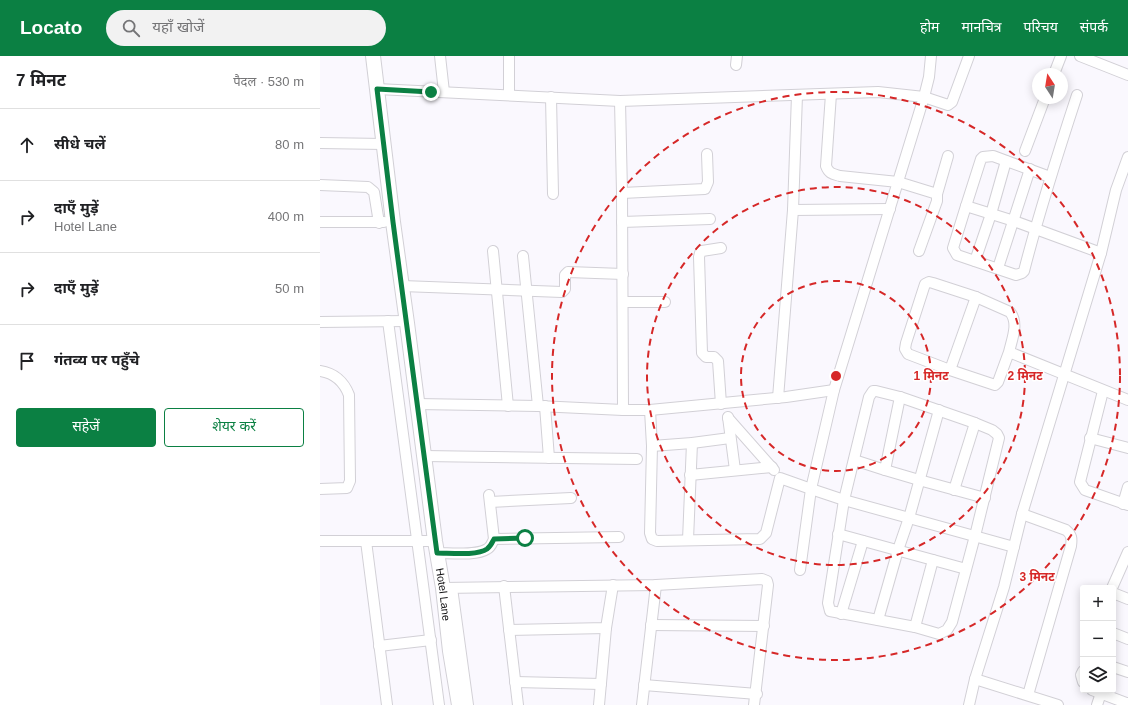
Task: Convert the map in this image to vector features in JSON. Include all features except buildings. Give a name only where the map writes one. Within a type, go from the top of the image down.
[{"type":"street","name":"Hotel Lane","points":[[373,56],[377,89],[377,143],[386,222],[402,286],[397,321],[417,404],[424,456],[427,543],[448,588],[450,651],[459,705]]},
{"type":"street","points":[[440,56],[444,92]]},
{"type":"street","points":[[509,56],[509,95]]},
{"type":"street","points":[[800,570],[811,489],[834,390],[924,97],[929,77],[931,56]]},
{"type":"street","points":[[377,89],[620,101],[878,92],[924,97],[944,105],[952,102],[969,56]]},
{"type":"street","points":[[1056,68],[1061,56]]},
{"type":"street","points":[[1080,56],[1128,75]]},
{"type":"street","points":[[831,94],[826,166],[831,174],[898,182],[937,194]]},
{"type":"street","points":[[778,398],[793,210],[797,95]]},
{"type":"street","points":[[1050,176],[993,156],[983,157],[981,159],[953,248],[957,255],[1016,275],[1022,273],[1050,176],[1077,96]]},
{"type":"street","points":[[551,98],[554,194]]},
{"type":"street","points":[[620,101],[623,410]]},
{"type":"street","points":[[1025,151],[1043,104]]},
{"type":"street","points":[[320,143],[377,143]]},
{"type":"street","points":[[622,193],[705,189],[708,182],[707,154]]},
{"type":"street","points":[[919,251],[937,201],[937,194],[948,156]]},
{"type":"street","points":[[969,705],[975,679],[1004,587],[1022,514],[1100,252],[1116,190],[1128,157]]},
{"type":"street","points":[[976,261],[1006,161]]},
{"type":"street","points":[[998,268],[1030,169]]},
{"type":"street","points":[[320,185],[362,186],[372,189],[386,222],[320,222]]},
{"type":"street","points":[[966,206],[1035,228],[1100,252]]},
{"type":"street","points":[[793,210],[890,209]]},
{"type":"street","points":[[622,222],[710,219]]},
{"type":"street","points":[[721,248],[702,251],[699,256],[702,353],[706,357],[714,357],[718,361],[723,403],[728,418],[734,470]]},
{"type":"street","points":[[493,251],[508,406]]},
{"type":"street","points":[[523,256],[526,291],[549,458]]},
{"type":"street","points":[[402,286],[562,292],[565,289],[565,275],[568,272],[622,274]]},
{"type":"street","points":[[928,282],[933,283],[976,297],[1010,312],[1014,316],[1014,327],[1009,352],[998,382],[995,384],[950,370],[908,354],[905,349],[925,284],[928,282]]},
{"type":"street","points":[[950,370],[976,297]]},
{"type":"street","points":[[623,302],[665,302]]},
{"type":"street","points":[[320,322],[397,321],[427,543],[431,640],[439,705]]},
{"type":"street","points":[[1009,352],[1128,400]]},
{"type":"street","points":[[320,371],[334,375],[345,387],[349,395],[350,450],[350,481],[347,488],[320,489]]},
{"type":"street","points":[[417,404],[650,410],[778,398],[834,390]]},
{"type":"street","points":[[873,391],[876,391],[939,410],[992,430],[999,438],[985,498],[952,622],[947,630],[939,634],[830,611],[828,603],[844,500],[870,394],[873,391]]},
{"type":"street","points":[[1103,391],[1080,482],[1085,490],[1125,504],[1128,487]]},
{"type":"street","points":[[885,470],[900,397]]},
{"type":"street","points":[[650,410],[652,446],[650,533],[652,539],[656,541],[760,539],[766,533],[780,478]]},
{"type":"street","points":[[878,620],[898,550],[909,518],[939,410]]},
{"type":"street","points":[[728,418],[780,478],[844,500],[1014,547]]},
{"type":"street","points":[[954,490],[975,423]]},
{"type":"street","points":[[652,446],[730,438]]},
{"type":"street","points":[[1090,438],[1128,448]]},
{"type":"street","points":[[688,540],[692,443]]},
{"type":"street","points":[[424,456],[637,459]]},
{"type":"street","points":[[854,460],[985,498]]},
{"type":"street","points":[[690,475],[772,467]]},
{"type":"street","points":[[320,540],[366,540],[427,543],[480,553],[488,549],[494,539],[489,499],[571,498]]},
{"type":"street","points":[[1022,514],[1066,530],[1072,537],[1071,546],[1028,695]]},
{"type":"street","points":[[838,534],[966,569]]},
{"type":"street","points":[[494,539],[619,536]]},
{"type":"street","points":[[366,540],[387,705]]},
{"type":"street","points":[[841,614],[863,541]]},
{"type":"street","points":[[1114,585],[1125,566],[1128,552]]},
{"type":"street","points":[[915,628],[933,560]]},
{"type":"street","points":[[468,705],[448,588],[656,584],[762,579],[767,581],[768,585],[757,694],[754,705]]},
{"type":"street","points":[[642,705],[656,584]]},
{"type":"street","points":[[599,705],[606,628],[613,585]]},
{"type":"street","points":[[504,586],[518,705]]},
{"type":"street","points":[[1116,594],[1128,599]]},
{"type":"street","points":[[651,625],[764,626]]},
{"type":"street","points":[[509,630],[606,628]]},
{"type":"street","points":[[1116,635],[1128,639]]},
{"type":"street","points":[[379,646],[431,640]]},
{"type":"street","points":[[1116,667],[1128,672]]},
{"type":"street","points":[[975,679],[1058,705]]},
{"type":"street","points":[[515,682],[601,684]]},
{"type":"street","points":[[644,685],[757,694]]},
{"type":"street","points":[[1097,693],[1097,705]]},
{"type":"street","points":[[1100,693],[1128,703]]},
{"type":"route","points":[[431,92],[377,89],[437,553],[480,553],[488,549],[494,539],[525,538]]}]
